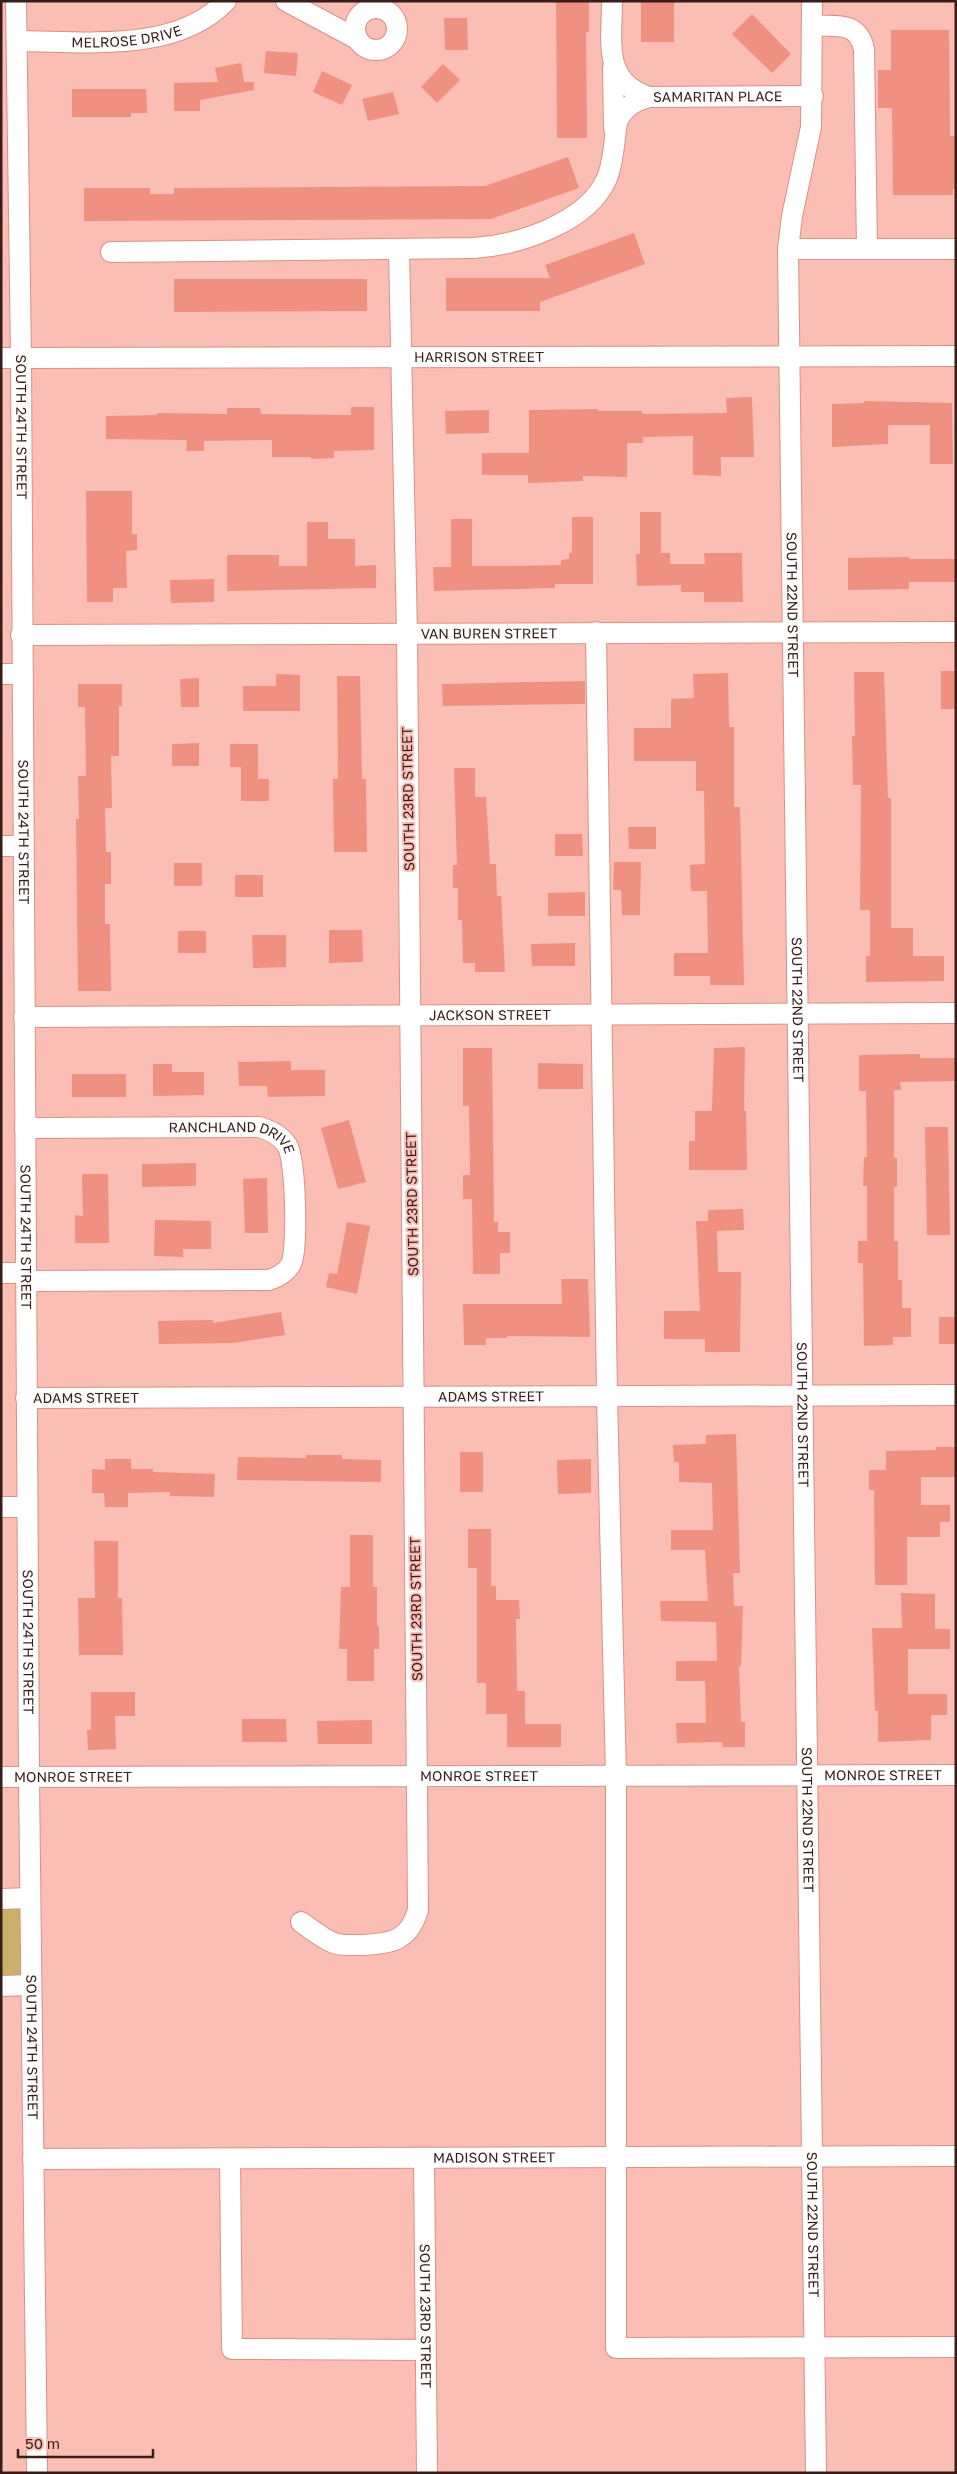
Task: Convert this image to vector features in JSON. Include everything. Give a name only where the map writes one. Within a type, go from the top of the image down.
[{"type":"street","name":"SOUTH 24TH STREET","points":[[16,1],[17,41],[11,358],[21,635],[36,2473]]},
{"type":"street","name":"MELROSE DRIVE","points":[[17,41],[143,40],[169,35],[186,28],[206,18],[226,1]]},
{"type":"street","points":[[286,1],[357,38]]},
{"type":"street","name":"SAMARITAN PLACE","points":[[612,1],[612,62],[625,86],[636,93],[649,97],[813,96]]},
{"type":"street","points":[[789,356],[788,249],[792,216],[811,127],[813,96],[812,1]]},
{"type":"street","points":[[812,26],[841,26],[854,30],[862,39],[864,49],[867,249]]},
{"type":"street","points":[[612,62],[614,139]]},
{"type":"street","points":[[110,252],[491,247],[526,238],[556,226],[582,208],[600,189],[611,165],[617,122],[626,108],[636,101],[649,97]]},
{"type":"street","points":[[788,249],[950,247]]},
{"type":"street","name":"SOUTH 23RD STREET","points":[[301,1922],[334,1944],[383,1944],[397,1940],[407,1932],[415,1921],[418,1910],[407,633],[399,249]]},
{"type":"street","name":"SOUTH 22ND STREET","points":[[789,356],[816,2473]]},
{"type":"street","name":"HARRISON STREET","points":[[11,358],[956,356]]},
{"type":"street","name":"VAN BUREN STREET","points":[[21,635],[793,631],[956,632]]},
{"type":"street","points":[[596,632],[607,1396],[616,1776],[618,2157],[616,2348],[956,2347]]},
{"type":"street","points":[[1,674],[21,674]]},
{"type":"street","points":[[1,846],[22,846]]},
{"type":"street","name":"JACKSON STREET","points":[[24,1017],[956,1013]]},
{"type":"street","name":"RANCHLAND DRIVE","points":[[1,1273],[26,1277],[269,1280],[287,1270],[295,1252],[291,1154],[280,1136],[270,1130],[259,1127],[25,1128]]},
{"type":"street","name":"ADAMS STREET","points":[[26,1398],[956,1395]]},
{"type":"street","points":[[1,1507],[27,1507]]},
{"type":"street","name":"MONROE STREET","points":[[1,1777],[956,1775]]},
{"type":"street","points":[[1,1898],[30,1898]]},
{"type":"street","points":[[1,1986],[31,1986]]},
{"type":"street","name":"MADISON STREET","points":[[33,2159],[956,2156]]},
{"type":"street","name":"SOUTH 23RD STREET","points":[[424,2158],[427,2473]]},
{"type":"street","points":[[230,2159],[232,2349],[426,2350]]},
{"type":"shaded area","points":[[30,1898],[31,1985],[1,1986],[1,1899]]},
{"type":"building","points":[[556,1],[589,1],[589,32],[586,32],[587,138],[557,138]]},
{"type":"building","points":[[641,1],[674,1],[674,42],[641,42]]},
{"type":"building","points":[[752,14],[791,54],[772,73],[732,34]]},
{"type":"building","points":[[444,18],[467,18],[468,50],[445,50]]},
{"type":"building","points":[[891,30],[949,30],[950,136],[956,136],[956,189],[953,189],[953,195],[893,195],[892,108],[878,108],[878,70],[891,70]]},
{"type":"building","points":[[266,51],[298,53],[296,76],[264,73]]},
{"type":"building","points":[[241,63],[244,82],[254,82],[254,90],[200,100],[200,111],[174,111],[174,83],[218,82],[215,68]]},
{"type":"building","points":[[443,64],[460,80],[437,103],[421,87]]},
{"type":"building","points":[[322,71],[352,85],[342,105],[313,92]]},
{"type":"building","points":[[72,89],[146,89],[147,113],[131,113],[131,117],[72,117]]},
{"type":"building","points":[[393,92],[399,114],[368,121],[362,99]]},
{"type":"building","points":[[568,157],[579,188],[491,219],[84,221],[84,188],[150,188],[150,194],[174,194],[174,188],[485,186]]},
{"type":"building","points":[[634,233],[645,264],[540,302],[540,311],[446,311],[446,278],[550,278],[545,265]]},
{"type":"building","points":[[174,279],[367,279],[367,311],[174,312]]},
{"type":"building","points":[[752,397],[754,457],[721,457],[721,476],[693,475],[693,436],[643,437],[643,443],[627,443],[627,477],[583,476],[583,481],[528,483],[528,475],[482,475],[482,453],[529,453],[529,410],[598,409],[598,411],[642,411],[642,414],[727,413],[726,398]]},
{"type":"building","points":[[864,401],[952,403],[953,464],[930,464],[930,425],[888,425],[888,444],[832,447],[832,404],[864,403]]},
{"type":"building","points":[[351,407],[374,407],[374,450],[334,451],[334,458],[311,459],[311,457],[272,457],[272,440],[204,441],[204,451],[186,451],[187,440],[106,439],[106,416],[157,415],[157,413],[227,414],[227,408],[260,408],[261,414],[351,415]]},
{"type":"building","points":[[489,410],[489,433],[446,434],[445,411]]},
{"type":"building","points":[[86,491],[132,491],[132,534],[137,534],[137,550],[126,551],[127,588],[113,588],[113,602],[87,602]]},
{"type":"building","points":[[640,512],[661,512],[661,553],[670,553],[670,564],[705,564],[704,553],[742,553],[743,602],[704,602],[704,592],[681,592],[681,585],[637,586],[636,554],[640,554]]},
{"type":"building","points":[[572,517],[593,517],[593,584],[555,584],[555,588],[434,591],[433,567],[451,567],[451,519],[472,519],[472,566],[516,566],[561,565],[561,560],[569,559],[569,553],[572,553]]},
{"type":"building","points":[[307,522],[328,522],[328,539],[355,539],[355,566],[376,565],[376,588],[227,591],[227,555],[279,555],[279,566],[307,566]]},
{"type":"building","points":[[909,557],[909,559],[956,559],[956,582],[909,582],[909,589],[848,590],[848,558]]},
{"type":"building","points":[[214,579],[214,602],[171,603],[170,580]]},
{"type":"building","points":[[941,671],[956,671],[956,709],[941,709]]},
{"type":"building","points":[[854,672],[884,672],[888,798],[891,798],[891,928],[913,928],[913,956],[944,956],[944,981],[866,982],[866,956],[870,956],[870,910],[860,910],[861,785],[853,785],[852,736],[855,736]]},
{"type":"building","points":[[728,673],[729,727],[734,727],[734,807],[740,807],[744,985],[710,985],[710,976],[674,976],[674,953],[708,953],[707,891],[691,891],[690,865],[705,864],[704,791],[696,791],[696,761],[634,761],[634,728],[671,728],[671,699],[694,698],[693,674]]},
{"type":"building","points":[[276,674],[300,675],[300,711],[243,711],[243,686],[276,686]]},
{"type":"building","points":[[337,676],[360,676],[362,779],[366,779],[367,852],[334,852],[333,779],[338,779]]},
{"type":"building","points":[[199,678],[199,707],[181,707],[180,679]]},
{"type":"building","points":[[585,681],[585,704],[443,706],[442,684]]},
{"type":"building","points":[[78,684],[122,684],[122,706],[119,706],[119,756],[111,756],[112,808],[105,808],[106,852],[111,852],[111,884],[105,884],[105,924],[110,924],[111,991],[78,991],[76,819],[79,819],[78,776],[86,776],[85,707],[78,707]]},
{"type":"building","points":[[199,743],[199,766],[172,766],[172,744]]},
{"type":"building","points":[[230,744],[258,744],[258,779],[269,779],[269,801],[241,801],[241,767],[230,767]]},
{"type":"building","points":[[454,768],[475,768],[475,797],[486,797],[490,864],[496,864],[497,896],[501,896],[505,972],[475,972],[475,963],[463,963],[462,920],[458,920],[458,888],[453,888],[453,865],[457,865]]},
{"type":"building","points":[[628,827],[656,827],[656,849],[629,849]]},
{"type":"building","points":[[555,834],[582,834],[583,856],[555,856]]},
{"type":"building","points":[[614,862],[641,862],[640,915],[622,915],[621,890],[613,890]]},
{"type":"building","points":[[174,863],[202,863],[202,886],[174,886]]},
{"type":"building","points":[[235,875],[263,875],[263,897],[235,897]]},
{"type":"building","points":[[585,892],[585,916],[548,916],[548,893]]},
{"type":"building","points":[[329,930],[362,930],[363,962],[329,963]]},
{"type":"building","points":[[178,931],[206,931],[206,953],[178,953]]},
{"type":"building","points":[[252,935],[286,935],[286,967],[253,968]]},
{"type":"building","points":[[575,943],[575,966],[532,966],[531,944]]},
{"type":"building","points":[[745,1047],[744,1111],[746,1111],[747,1170],[689,1170],[689,1141],[695,1141],[695,1111],[712,1111],[714,1048]]},
{"type":"building","points":[[463,1048],[492,1048],[494,1222],[498,1222],[498,1232],[510,1232],[510,1253],[500,1253],[500,1274],[473,1274],[472,1199],[463,1199],[463,1175],[470,1175],[469,1106],[463,1106]]},
{"type":"building","points":[[920,1054],[920,1058],[956,1058],[956,1081],[900,1082],[901,1090],[894,1090],[894,1158],[897,1158],[897,1187],[894,1187],[894,1241],[898,1241],[898,1280],[902,1280],[902,1308],[911,1308],[911,1337],[893,1337],[893,1345],[864,1346],[863,1263],[858,1263],[858,1241],[867,1241],[867,1186],[863,1186],[864,1157],[867,1157],[866,1091],[859,1091],[859,1055]]},
{"type":"building","points":[[291,1061],[291,1070],[325,1070],[325,1096],[268,1097],[267,1086],[239,1086],[238,1062]]},
{"type":"building","points":[[538,1063],[583,1064],[583,1089],[538,1089]]},
{"type":"building","points":[[153,1064],[172,1064],[172,1072],[204,1072],[204,1095],[153,1096]]},
{"type":"building","points":[[72,1074],[126,1074],[126,1097],[72,1097]]},
{"type":"building","points":[[349,1120],[366,1182],[338,1189],[321,1128]]},
{"type":"building","points":[[925,1127],[948,1127],[950,1235],[927,1235]]},
{"type":"building","points":[[196,1163],[196,1186],[142,1187],[142,1164]]},
{"type":"building","points":[[82,1174],[108,1174],[109,1243],[75,1243],[75,1215],[83,1216]]},
{"type":"building","points":[[267,1178],[268,1233],[245,1233],[243,1179]]},
{"type":"building","points":[[743,1209],[744,1230],[717,1231],[718,1272],[741,1272],[740,1352],[705,1352],[705,1339],[664,1339],[664,1311],[700,1311],[696,1221],[708,1221],[708,1210]]},
{"type":"building","points":[[155,1220],[211,1221],[211,1249],[183,1249],[183,1257],[154,1256]]},
{"type":"building","points":[[347,1222],[370,1226],[357,1294],[326,1287],[329,1273],[337,1274]]},
{"type":"building","points":[[561,1279],[588,1279],[590,1337],[507,1336],[507,1338],[486,1338],[486,1345],[464,1345],[463,1304],[562,1304]]},
{"type":"building","points":[[281,1312],[285,1335],[233,1343],[159,1344],[158,1321],[213,1320],[213,1323]]},
{"type":"building","points":[[939,1317],[956,1317],[956,1344],[939,1344]]},
{"type":"building","points":[[736,1434],[740,1573],[733,1573],[734,1606],[743,1606],[741,1666],[739,1666],[741,1722],[745,1722],[745,1747],[723,1747],[722,1742],[677,1743],[676,1723],[706,1723],[705,1681],[676,1681],[676,1661],[717,1661],[716,1622],[661,1621],[660,1601],[708,1601],[705,1550],[671,1550],[671,1530],[713,1530],[712,1483],[679,1482],[679,1462],[674,1462],[673,1445],[706,1444],[706,1435]]},
{"type":"building","points":[[936,1447],[956,1447],[956,1477],[921,1477],[921,1505],[950,1505],[950,1522],[940,1522],[940,1537],[907,1537],[907,1585],[875,1585],[874,1490],[869,1490],[869,1470],[886,1470],[886,1451],[936,1450]]},
{"type":"building","points":[[460,1452],[483,1452],[483,1492],[460,1492]]},
{"type":"building","points":[[306,1455],[342,1455],[342,1459],[381,1460],[381,1482],[237,1480],[238,1457],[306,1458]]},
{"type":"building","points":[[105,1459],[131,1459],[131,1469],[153,1469],[153,1472],[215,1474],[214,1497],[170,1496],[170,1492],[128,1493],[128,1507],[105,1507],[104,1493],[92,1493],[92,1469],[105,1470]]},
{"type":"building","points":[[591,1459],[591,1493],[558,1494],[557,1460]]},
{"type":"building","points":[[468,1529],[491,1529],[491,1586],[496,1586],[496,1600],[519,1600],[520,1619],[516,1619],[517,1691],[525,1691],[525,1724],[561,1724],[561,1747],[507,1747],[507,1714],[486,1714],[486,1683],[477,1683],[477,1568],[468,1568]]},
{"type":"building","points":[[350,1535],[373,1535],[373,1587],[377,1587],[377,1626],[379,1626],[379,1649],[374,1649],[374,1681],[347,1681],[347,1649],[339,1649],[341,1587],[350,1587]]},
{"type":"building","points":[[94,1541],[118,1541],[118,1598],[122,1598],[123,1655],[79,1655],[78,1598],[95,1598]]},
{"type":"building","points":[[901,1593],[935,1594],[935,1629],[950,1629],[950,1649],[908,1649],[908,1694],[947,1694],[947,1715],[931,1715],[931,1740],[878,1742],[878,1711],[875,1711],[872,1628],[902,1628]]},
{"type":"building","points":[[91,1692],[135,1692],[135,1716],[115,1716],[116,1749],[88,1750],[87,1730],[91,1730]]},
{"type":"building","points":[[242,1719],[286,1719],[287,1742],[242,1742]]},
{"type":"building","points":[[372,1720],[372,1744],[318,1744],[317,1721]]}]
